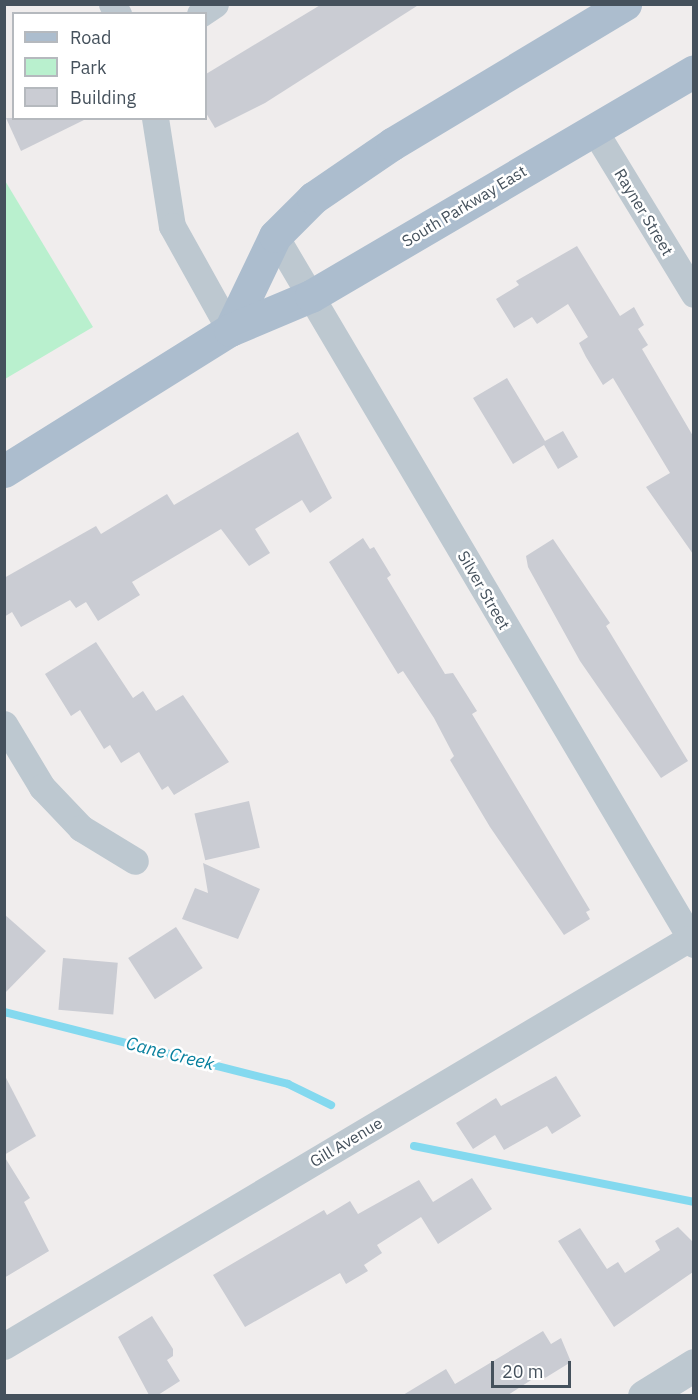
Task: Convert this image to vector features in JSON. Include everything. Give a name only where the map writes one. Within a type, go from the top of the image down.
[{"type":"main road","points":[[230,330],[275,236],[344,176],[625,4]]},
{"type":"main road","name":"South Parkway East","points":[[4,471],[230,330],[311,296],[693,70]]},
{"type":"street","points":[[155,120],[172,226],[230,330]]},
{"type":"street","name":"Rayner Street","points":[[594,130],[693,294]]},
{"type":"street","name":"Silver Street","points":[[275,236],[691,941]]},
{"type":"street","points":[[4,724],[42,787],[81,828],[135,861]]},
{"type":"street","name":"Gill Avenue","points":[[4,1346],[691,941]]},
{"type":"street","points":[[646,1395],[693,1365]]},
{"type":"green space","points":[[4,179],[93,327],[5,379],[4,379]]},
{"type":"building","points":[[322,4],[420,4],[265,103],[215,128],[207,115],[207,73]]},
{"type":"building","points":[[6,118],[12,118],[12,120],[84,120],[21,151]]},
{"type":"building","points":[[577,246],[620,316],[634,307],[644,325],[638,329],[648,345],[642,349],[693,436],[693,554],[646,487],[670,473],[613,378],[603,385],[586,357],[579,343],[588,337],[568,304],[537,324],[532,317],[514,328],[496,299],[519,285],[516,281]]},
{"type":"building","points":[[507,378],[545,441],[563,431],[578,457],[558,469],[544,445],[513,464],[473,398]]},
{"type":"building","points":[[298,432],[332,498],[310,513],[302,500],[255,529],[270,553],[249,566],[221,529],[132,582],[140,595],[98,621],[86,602],[76,608],[70,600],[21,627],[12,612],[4,617],[4,578],[96,526],[101,534],[167,494],[174,505]]},
{"type":"building","points":[[363,538],[370,549],[374,547],[391,575],[387,578],[445,674],[453,673],[477,711],[472,714],[590,910],[586,912],[590,919],[564,935],[490,827],[450,760],[454,756],[434,718],[403,671],[398,674],[329,562]]},
{"type":"building","points":[[553,539],[610,623],[606,626],[688,761],[661,778],[580,661],[528,567],[526,556]]},
{"type":"building","points":[[96,642],[133,698],[143,691],[156,711],[183,695],[229,762],[174,795],[168,786],[162,790],[139,752],[121,763],[110,745],[104,749],[80,710],[71,716],[45,674]]},
{"type":"building","points":[[249,801],[260,848],[205,860],[194,814]]},
{"type":"building","points":[[203,863],[260,889],[238,939],[182,919],[195,888],[208,893]]},
{"type":"building","points":[[4,914],[46,951],[4,994]]},
{"type":"building","points":[[176,927],[203,968],[155,999],[128,958]]},
{"type":"building","points":[[63,958],[118,963],[113,1015],[58,1010]]},
{"type":"building","points":[[4,1074],[36,1136],[4,1155]]},
{"type":"building","points":[[556,1076],[581,1116],[552,1134],[547,1126],[504,1150],[495,1135],[473,1149],[456,1123],[496,1098],[501,1106]]},
{"type":"building","points":[[4,1156],[30,1198],[24,1202],[49,1251],[4,1278]]},
{"type":"building","points":[[472,1178],[492,1209],[438,1244],[421,1217],[377,1245],[382,1253],[364,1265],[368,1271],[346,1284],[340,1273],[245,1327],[213,1275],[324,1210],[327,1215],[350,1201],[358,1214],[419,1180],[433,1202]]},
{"type":"building","points":[[678,1227],[693,1242],[693,1272],[614,1327],[558,1241],[580,1228],[607,1269],[618,1262],[625,1273],[660,1250],[655,1241]]},
{"type":"building","points":[[152,1316],[173,1349],[173,1356],[167,1360],[180,1381],[158,1395],[149,1395],[118,1337]]},
{"type":"building","points":[[543,1331],[551,1344],[561,1338],[571,1362],[545,1378],[542,1373],[508,1395],[403,1395],[446,1369],[455,1384]]},
{"type":"waterway","name":"Cane Creek","points":[[4,1012],[288,1084],[331,1105]]},
{"type":"waterway","name":"Cane Creek","points":[[414,1146],[694,1202]]}]
